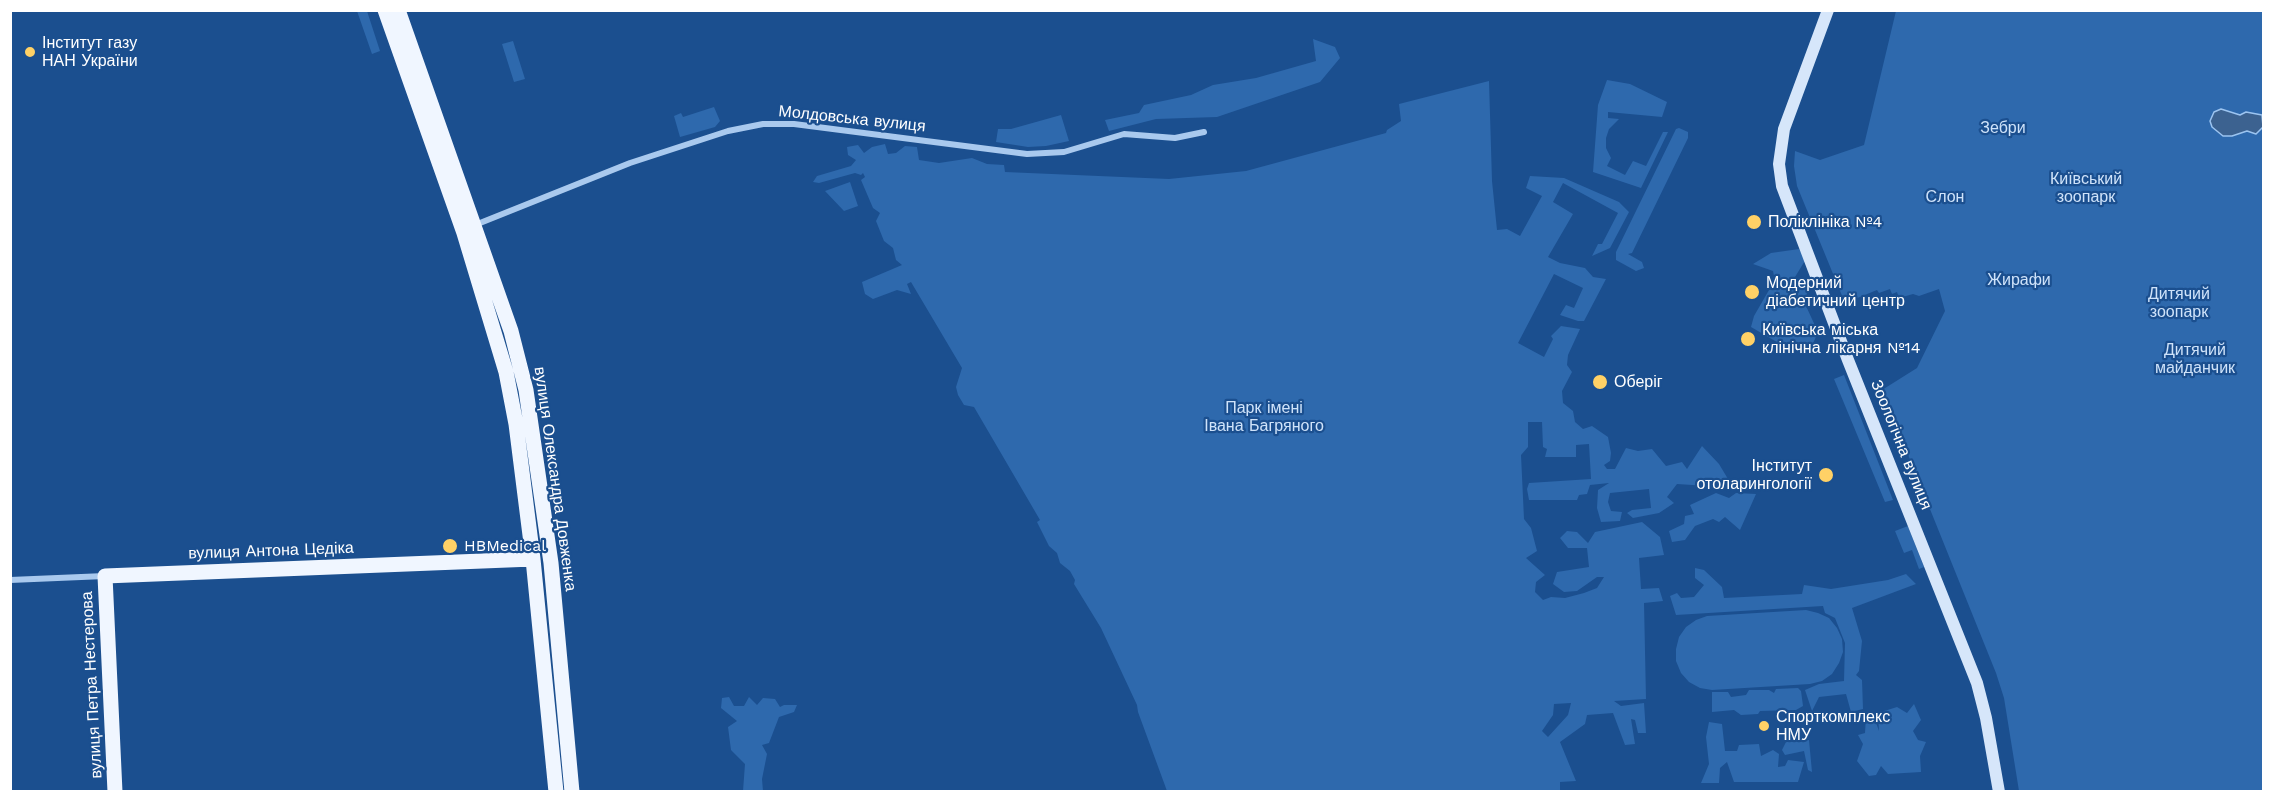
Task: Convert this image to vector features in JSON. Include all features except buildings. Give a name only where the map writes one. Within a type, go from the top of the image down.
[{"type":"main road","name":"вулиця Олександра Довженка","points":[[385,10],[452,200],[500,348],[516,424],[556,792]]},
{"type":"main road","name":"вулиця Олександра Довженка","points":[[398,10],[511,330],[526,390],[550,563],[572,789]]},
{"type":"main road","name":"вулиця Антона Цедіка","points":[[105,576],[532,559]]},
{"type":"main road","name":"вулиця Петра Нестерова","points":[[105,576],[115,792]]},
{"type":"street","name":"Зоологічна вулиця","points":[[1828,10],[1784,129],[1779,164],[1782,186],[1848,360],[1977,682],[1999,792]]},
{"type":"street","name":"Молдовська вулиця","points":[[475,225],[630,163],[728,131],[763,124],[794,124],[860,131],[1027,154],[1064,152],[1124,134],[1175,138],[1204,132]]},
{"type":"street","name":"вулиця Антона Цедіка","points":[[10,580],[105,576]]},
{"type":"green space","points":[[357,11],[367,11],[380,51],[372,54]]},
{"type":"green space","name":"Київський зоопарк","points":[[1896,11],[2263,11],[2263,791],[2019,791],[2004,698],[1996,673],[1882,390],[1917,368],[1945,311],[1939,289],[1919,296],[1913,294],[1899,298],[1897,292],[1892,294],[1890,289],[1879,293],[1877,290],[1845,303],[1797,186],[1794,166],[1795,151],[1820,160],[1864,145]]},
{"type":"green space","points":[[1313,39],[1335,47],[1340,58],[1320,82],[1217,117],[1156,119],[1109,131],[1105,120],[1139,113],[1144,105],[1191,95],[1213,85],[1256,78],[1316,61]]},
{"type":"green space","points":[[513,41],[525,79],[514,82],[502,44]]},
{"type":"green space","points":[[1607,80],[1630,84],[1667,102],[1662,117],[1608,112],[1608,118],[1619,119],[1609,129],[1606,138],[1606,148],[1611,158],[1607,166],[1625,175],[1633,161],[1646,166],[1663,132],[1668,132],[1641,188],[1593,172],[1598,105]]},
{"type":"green space","name":"Парк імені Івана Багряного","points":[[1489,81],[1492,181],[1497,230],[1507,229],[1520,236],[1542,196],[1526,188],[1530,176],[1564,178],[1619,202],[1629,212],[1610,248],[1592,256],[1598,244],[1602,244],[1618,213],[1563,183],[1553,202],[1573,214],[1548,257],[1560,263],[1585,268],[1593,277],[1606,279],[1584,321],[1578,321],[1560,315],[1566,305],[1574,308],[1583,288],[1554,274],[1518,343],[1544,357],[1553,339],[1551,336],[1561,326],[1580,329],[1568,355],[1567,365],[1572,372],[1562,391],[1563,403],[1573,411],[1575,422],[1583,429],[1592,426],[1608,437],[1611,453],[1610,461],[1604,465],[1607,469],[1615,469],[1626,448],[1638,451],[1652,449],[1666,466],[1682,462],[1687,469],[1702,446],[1719,464],[1728,479],[1708,486],[1677,484],[1667,497],[1674,503],[1659,513],[1633,518],[1627,513],[1632,510],[1651,508],[1649,489],[1610,493],[1608,502],[1611,511],[1622,512],[1620,521],[1601,522],[1597,508],[1598,490],[1609,483],[1590,485],[1587,494],[1579,495],[1577,500],[1529,500],[1527,489],[1529,483],[1591,479],[1589,444],[1576,445],[1576,457],[1545,457],[1547,449],[1543,447],[1542,422],[1528,422],[1528,447],[1521,455],[1524,519],[1531,528],[1537,551],[1526,558],[1545,575],[1536,582],[1535,592],[1543,600],[1584,593],[1597,588],[1604,577],[1597,577],[1577,591],[1564,592],[1553,584],[1557,572],[1589,567],[1587,548],[1568,548],[1560,538],[1567,531],[1577,532],[1588,543],[1595,532],[1642,522],[1660,537],[1664,555],[1639,558],[1641,589],[1659,588],[1663,601],[1644,603],[1646,699],[1614,701],[1621,706],[1644,703],[1646,733],[1638,733],[1635,720],[1631,719],[1635,744],[1625,745],[1613,713],[1587,715],[1585,724],[1560,742],[1576,781],[1560,782],[1560,791],[1167,791],[1137,705],[1101,628],[1074,584],[1075,580],[1070,571],[1060,563],[1057,553],[1049,546],[1037,522],[1040,520],[974,407],[964,405],[958,395],[956,387],[962,368],[911,282],[907,284],[911,294],[897,290],[873,299],[865,294],[862,282],[902,265],[896,260],[893,248],[884,241],[876,221],[880,213],[873,208],[861,180],[865,177],[863,173],[819,183],[813,182],[817,176],[851,166],[856,160],[848,155],[847,147],[858,145],[864,153],[872,147],[885,144],[888,154],[896,153],[905,146],[917,147],[919,160],[939,163],[972,158],[987,164],[1004,165],[1005,172],[1169,179],[1246,171],[1386,133],[1401,121],[1399,104]],"holes":[[[1571,703],[1568,715],[1548,737],[1542,731],[1553,715],[1554,704]]]},
{"type":"green space","points":[[714,107],[720,121],[715,127],[680,137],[674,116],[681,113],[683,117]]},
{"type":"green space","points":[[1061,115],[1069,141],[1028,147],[996,142],[998,129],[1011,129]]},
{"type":"green space","points":[[1676,129],[1688,132],[1688,138],[1632,253],[1628,254],[1642,262],[1644,268],[1636,271],[1616,260],[1616,252]]},
{"type":"green space","points":[[850,182],[858,206],[844,211],[825,191]]},
{"type":"green space","points":[[1799,249],[1806,259],[1795,277],[1807,290],[1806,306],[1818,332],[1811,348],[1789,349],[1751,327],[1754,316],[1769,290],[1776,285],[1773,271],[1753,264],[1771,253]]},
{"type":"green space","points":[[1844,375],[1893,500],[1885,502],[1834,379]]},
{"type":"green space","points":[[1716,493],[1729,498],[1736,493],[1756,494],[1740,530],[1725,517],[1719,522],[1713,519],[1695,526],[1685,540],[1672,542],[1669,531],[1684,524],[1685,516],[1694,514],[1690,505]]},
{"type":"green space","points":[[1908,526],[1924,567],[1919,569],[1912,550],[1904,553],[1895,531]]},
{"type":"green space","points":[[1695,568],[1704,570],[1722,587],[1724,598],[1802,594],[1804,585],[1831,589],[1888,580],[1906,574],[1916,584],[1852,608],[1862,641],[1859,671],[1856,675],[1862,680],[1863,709],[1851,712],[1846,694],[1819,697],[1812,711],[1805,690],[1819,684],[1844,681],[1845,643],[1835,618],[1825,613],[1823,606],[1676,615],[1670,596],[1677,593],[1681,598],[1694,597],[1704,585],[1695,578]]},
{"type":"green space","points":[[1806,610],[1829,618],[1842,639],[1843,652],[1839,663],[1832,674],[1822,681],[1810,684],[1712,690],[1700,688],[1689,682],[1681,673],[1676,661],[1679,637],[1686,627],[1696,620],[1707,616]]},
{"type":"green space","points":[[1798,688],[1801,691],[1803,706],[1796,710],[1760,711],[1758,714],[1741,715],[1734,710],[1712,712],[1712,692],[1728,692],[1731,697],[1746,695],[1749,690],[1769,690],[1774,693],[1776,689]]},
{"type":"green space","points":[[729,697],[734,706],[744,706],[749,697],[757,705],[763,698],[775,699],[780,707],[797,705],[794,712],[779,717],[769,743],[762,745],[767,754],[762,779],[763,791],[743,791],[745,764],[731,750],[728,727],[737,721],[721,708],[722,698]]},
{"type":"green space","points":[[1914,704],[1921,720],[1913,731],[1918,740],[1926,742],[1920,756],[1921,772],[1888,774],[1881,766],[1876,775],[1869,776],[1857,761],[1863,744],[1858,735],[1865,733],[1866,716],[1874,717],[1879,731],[1878,713],[1897,707],[1907,713]]},
{"type":"green space","points":[[1709,722],[1722,724],[1725,751],[1737,751],[1739,745],[1759,744],[1761,756],[1773,750],[1779,754],[1778,767],[1785,766],[1788,760],[1804,762],[1798,782],[1734,782],[1727,762],[1720,768],[1719,783],[1701,783],[1709,764],[1706,737]]},
{"type":"green space","points":[[1809,740],[1812,772],[1808,770],[1804,751],[1785,755],[1782,750],[1786,742]]},
{"type":"shaded area","points":[[2221,109],[2240,115],[2246,112],[2262,115],[2263,127],[2256,134],[2247,131],[2232,136],[2223,136],[2212,127],[2210,121],[2214,112]]},
{"type":"place","name":"Інститут газу НАН України","points":[[30,52]]},
{"type":"place","name":"Поліклініка №4","points":[[1754,222]]},
{"type":"place","name":"Модерний діабетичний центр","points":[[1752,292]]},
{"type":"place","name":"Київська міська клінічна лікарня №14","points":[[1748,339]]},
{"type":"place","name":"Оберіг","points":[[1600,382]]},
{"type":"place","name":"Інститут отоларингології","points":[[1826,475]]},
{"type":"place","name":"HBMedical","points":[[450,546]]},
{"type":"place","name":"Спорткомплекс НМУ","points":[[1764,726]]},
{"type":"park label","name":"Зебри","points":[[2003,128]]},
{"type":"park label","name":"Слон","points":[[1945,197]]},
{"type":"park label","name":"Жирафи","points":[[2019,280]]},
{"type":"park label","name":"Дитячий зоопарк","points":[[2179,303]]},
{"type":"park label","name":"Дитячий майданчик","points":[[2195,359]]}]
